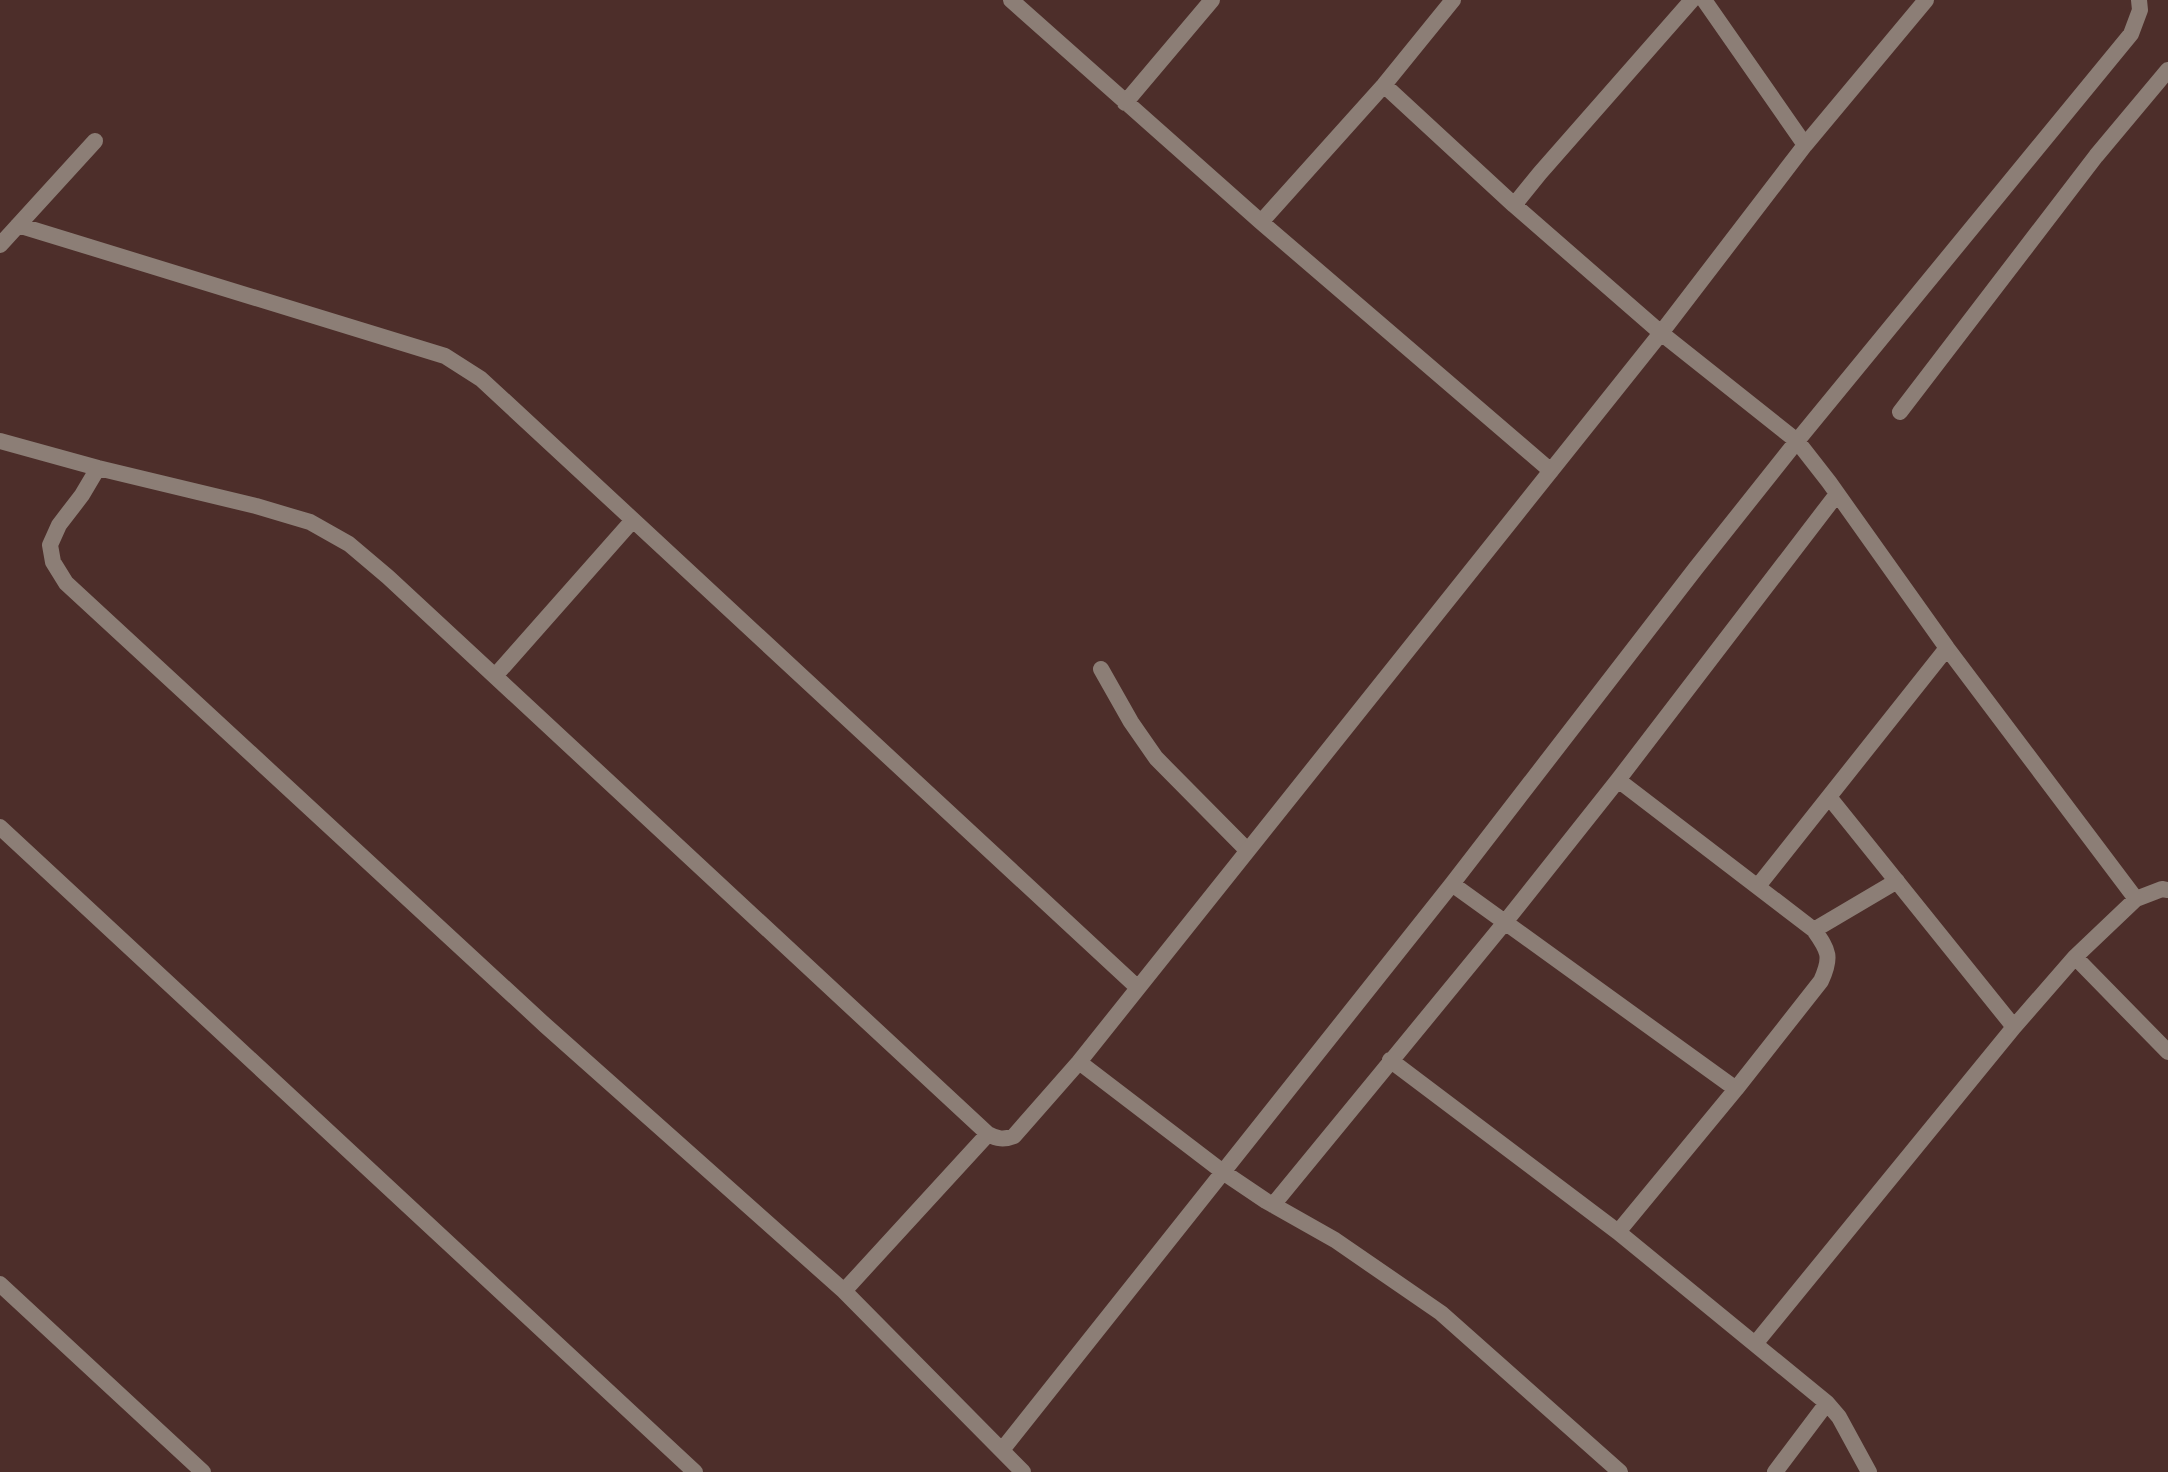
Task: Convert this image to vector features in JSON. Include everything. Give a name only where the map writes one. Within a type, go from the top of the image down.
[{"type":"street","points":[[1011,0],[1261,222],[1551,471]]},
{"type":"street","points":[[1125,103],[1212,0]]},
{"type":"street","points":[[1261,222],[1384,85],[1453,0]]},
{"type":"street","points":[[1514,205],[1692,0]]},
{"type":"street","points":[[1704,0],[1805,145]]},
{"type":"street","points":[[0,441],[256,506],[310,522],[349,544],[988,1134],[1007,1139],[1014,1136],[1079,1062],[1661,333],[1805,145],[1926,0]]},
{"type":"street","points":[[1005,1453],[1223,1172],[1459,889],[1687,580],[1802,448],[2131,34],[2140,10],[2139,0]]},
{"type":"street","points":[[1900,412],[2096,156],[2168,70]]},
{"type":"street","points":[[1384,85],[1514,205],[1661,333],[1802,448],[1947,648],[2136,899]]},
{"type":"street","points":[[0,245],[95,141]]},
{"type":"street","points":[[18,225],[445,356],[481,379],[1138,988]]},
{"type":"street","points":[[98,468],[77,503],[59,525],[50,545],[53,562],[66,583],[546,1026],[844,1291],[1023,1472]]},
{"type":"street","points":[[1269,1203],[1506,921],[1618,780],[1833,488]]},
{"type":"street","points":[[495,676],[633,520]]},
{"type":"street","points":[[1758,886],[1947,648]]},
{"type":"street","points":[[1101,669],[1156,758],[1247,850]]},
{"type":"street","points":[[1618,780],[1814,930],[1826,947],[1828,966],[1821,981],[1736,1089],[1618,1232]]},
{"type":"street","points":[[1829,797],[2014,1027]]},
{"type":"street","points":[[0,827],[695,1472]]},
{"type":"street","points":[[1814,930],[1897,881]]},
{"type":"street","points":[[1459,889],[1736,1089]]},
{"type":"street","points":[[1755,1344],[2014,1027],[2075,957],[2136,899],[2162,889],[2168,890]]},
{"type":"street","points":[[2075,957],[2168,1052]]},
{"type":"street","points":[[1390,1060],[1618,1232],[1827,1403],[1839,1417],[1869,1472]]},
{"type":"street","points":[[1079,1062],[1223,1172],[1269,1203],[1335,1240],[1441,1313],[1620,1472]]},
{"type":"street","points":[[844,1291],[988,1134]]},
{"type":"street","points":[[0,1284],[203,1472]]},
{"type":"street","points":[[1775,1472],[1827,1403]]}]
